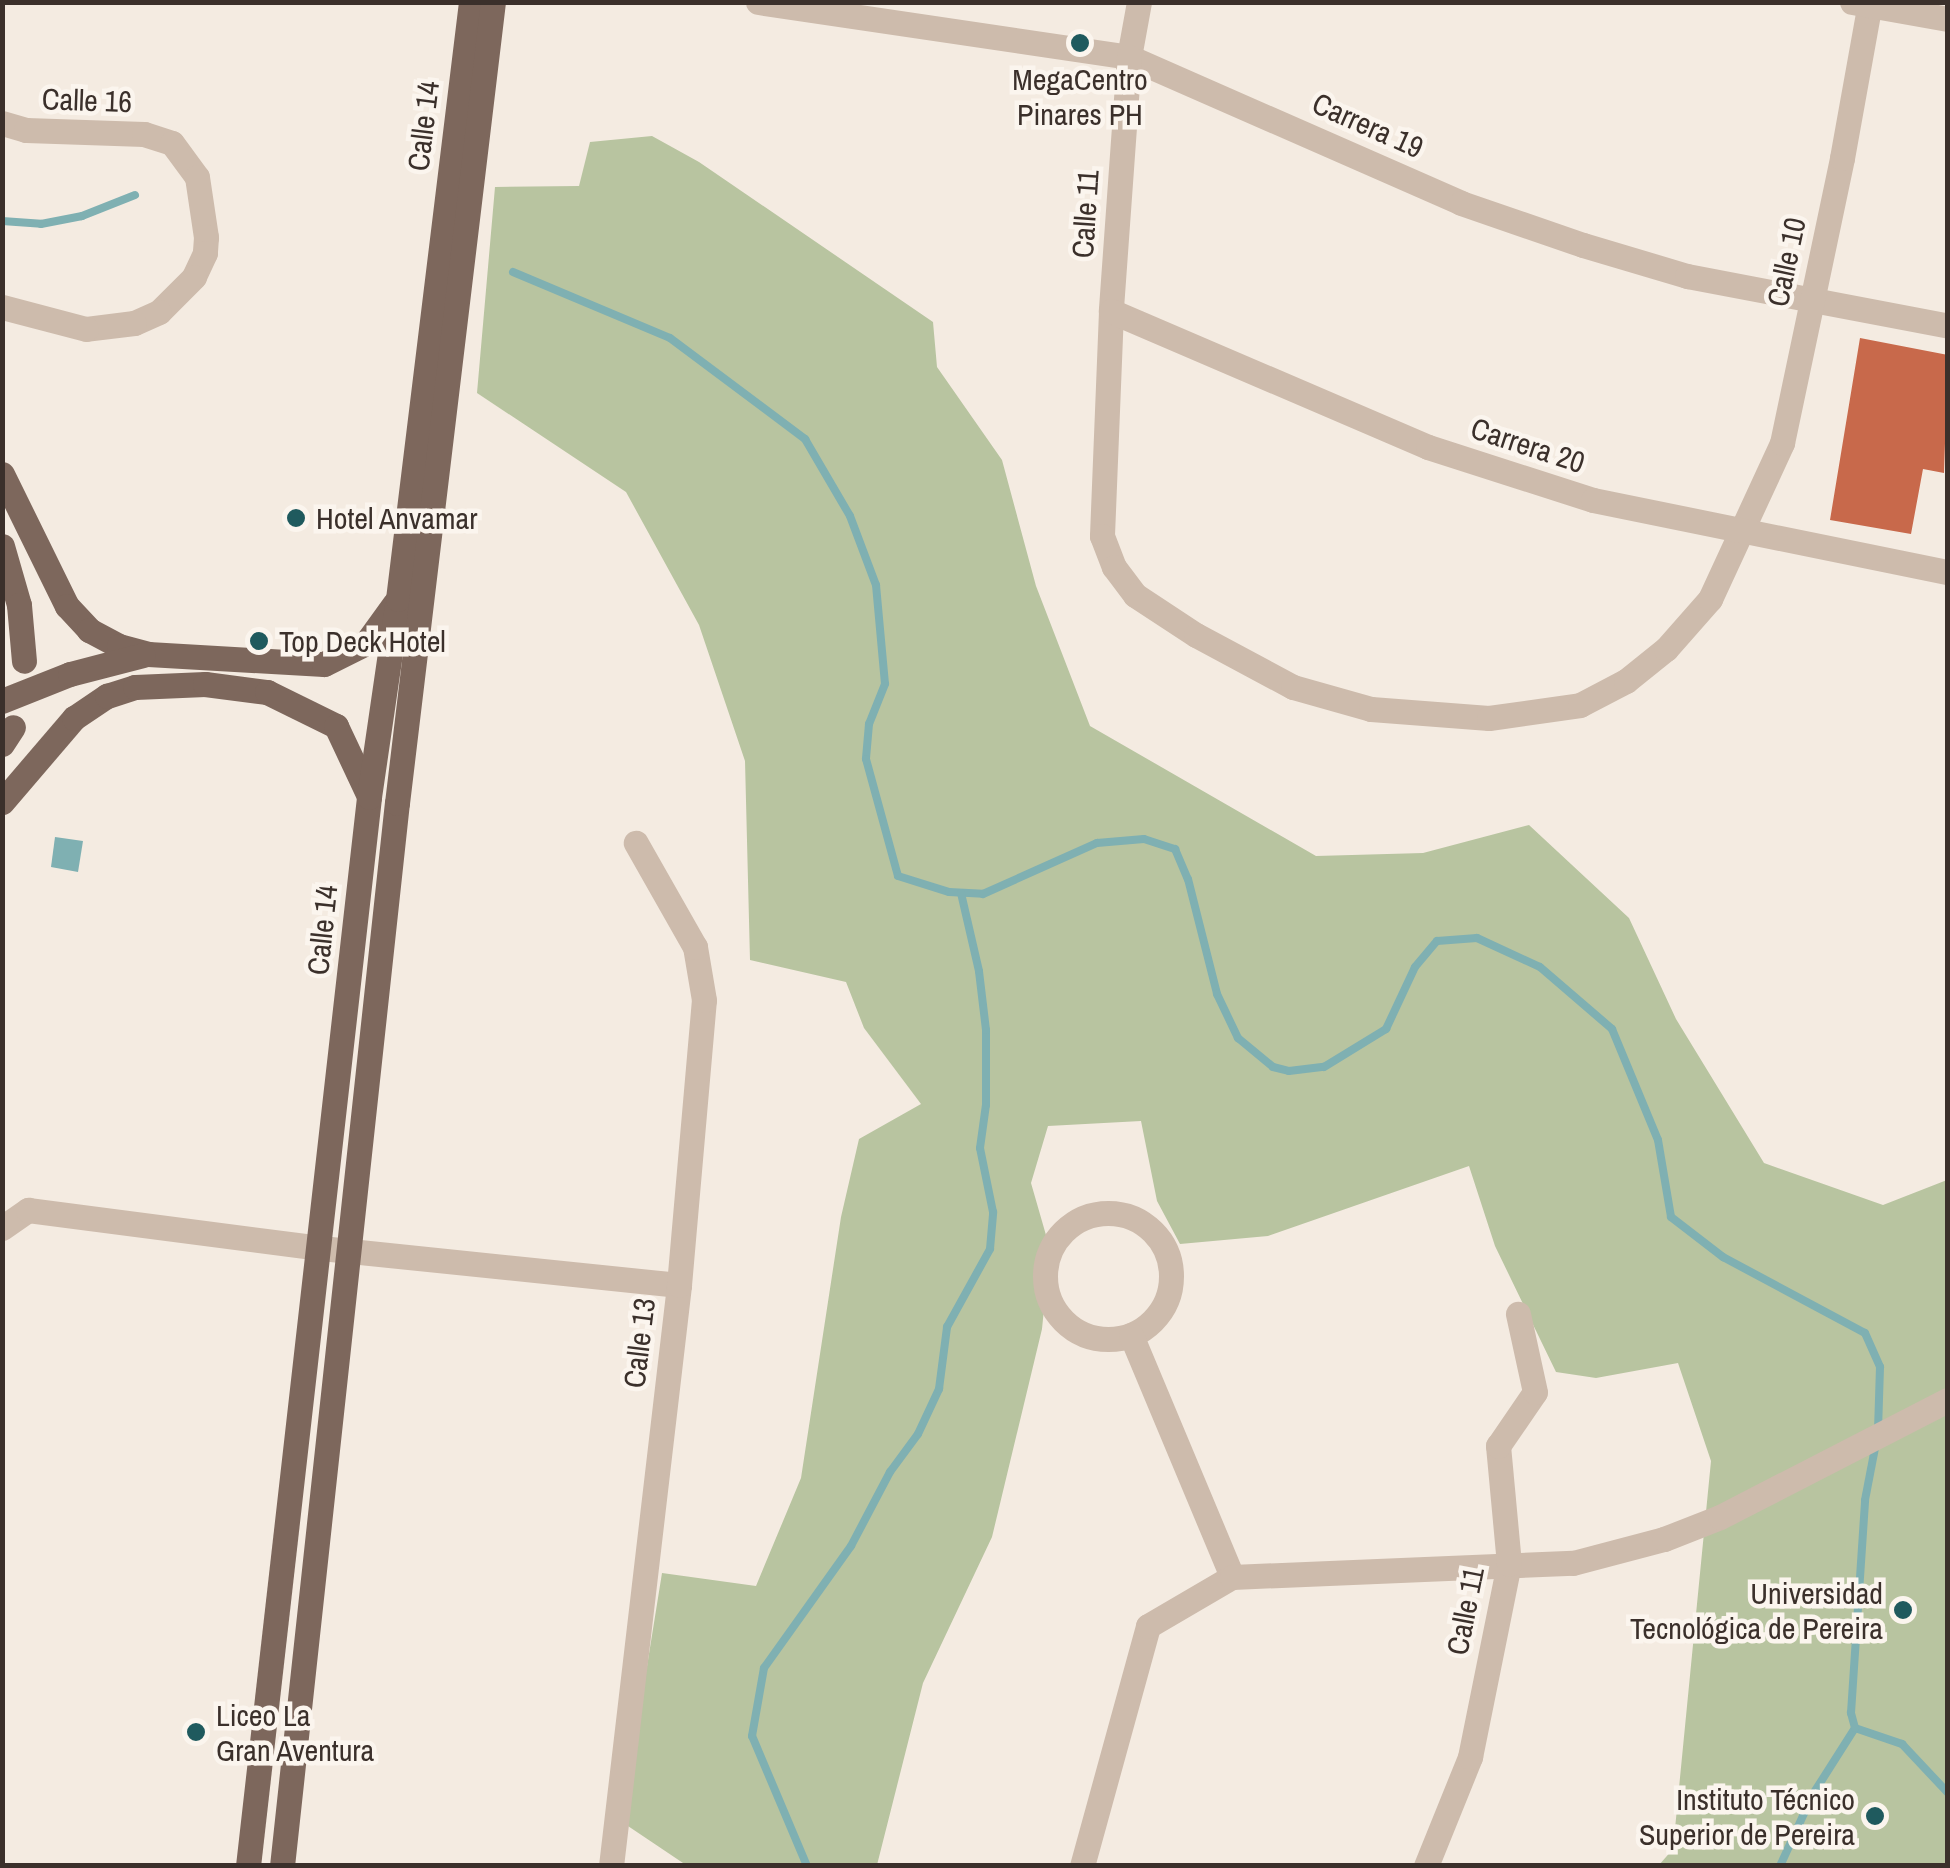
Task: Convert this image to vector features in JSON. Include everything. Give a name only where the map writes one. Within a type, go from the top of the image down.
[{"type":"main road","name":"Calle 14","points":[[248,1866],[321,1248],[369,797],[398,599],[471,2]]},
{"type":"main road","name":"Calle 14","points":[[282,1866],[410,691],[493,2]]},
{"type":"main road","points":[[2,474],[67,606],[89,630],[148,654]]},
{"type":"main road","points":[[2,546],[19,605],[24,661]]},
{"type":"main road","points":[[2,701],[70,674],[148,654],[324,664],[366,643],[398,599]]},
{"type":"main road","points":[[2,802],[74,718],[106,696],[135,686],[205,684],[267,692],[300,704],[336,726],[369,797]]},
{"type":"main road","points":[[336,726],[358,724],[382,713],[410,691]]},
{"type":"street","name":"Carrera 19","points":[[758,2],[1128,58],[1461,204],[1686,276],[1948,326]]},
{"type":"street","name":"Calle 11","points":[[1139,2],[1128,58],[1110,311],[1102,536],[1114,568],[1135,595],[1196,636],[1293,686],[1371,709],[1489,718],[1580,706],[1626,681],[1666,649],[1710,599],[1746,530]]},
{"type":"street","points":[[1864,4],[1948,19]]},
{"type":"street","name":"Calle 10","points":[[1746,530],[1782,443],[1864,4]]},
{"type":"street","name":"Calle 16","points":[[2,123],[26,130],[144,134],[172,143],[197,178],[206,236],[205,253],[194,277],[159,312],[134,323],[86,329],[2,307]]},
{"type":"street","name":"Carrera 20","points":[[1110,311],[1428,448],[1593,500],[1948,572]]},
{"type":"street","name":"Calle 13","points":[[611,1866],[679,1285],[704,1000],[695,948],[636,843]]},
{"type":"street","points":[[2,1228],[28,1210],[321,1248],[679,1285]]},
{"type":"street","points":[[1112,1212],[1133,1217],[1151,1229],[1168,1256],[1171,1288],[1164,1308],[1150,1324],[1131,1335],[1090,1337],[1072,1328],[1048,1296],[1044,1276],[1057,1237],[1091,1214],[1112,1212]]},
{"type":"street","name":"Calle 11","points":[[1426,1866],[1470,1757],[1508,1564],[1498,1446],[1536,1392],[1518,1314]]},
{"type":"street","points":[[1131,1335],[1232,1577]]},
{"type":"street","points":[[1082,1866],[1148,1626],[1232,1577],[1573,1563],[1664,1539],[1720,1516],[1948,1400]]},
{"type":"green space","points":[[652,136],[699,162],[933,322],[937,367],[1002,460],[1036,586],[1090,726],[1316,856],[1423,853],[1529,825],[1629,918],[1676,1019],[1764,1163],[1883,1205],[1947,1180],[1947,1865],[1659,1865],[1673,1849],[1711,1461],[1678,1363],[1596,1378],[1556,1372],[1495,1246],[1469,1166],[1268,1236],[1180,1244],[1157,1201],[1141,1121],[1048,1126],[1031,1183],[1050,1249],[1042,1329],[992,1537],[923,1683],[877,1865],[686,1865],[622,1822],[662,1573],[756,1586],[801,1478],[841,1217],[859,1139],[921,1104],[864,1028],[846,982],[750,960],[745,761],[699,625],[626,492],[477,393],[495,187],[579,186],[590,142]]},
{"type":"water","points":[[55,837],[83,841],[78,872],[51,867]]},
{"type":"building","points":[[1860,338],[1948,355],[1944,473],[1923,469],[1911,534],[1830,520]]},
{"type":"waterway","points":[[2,221],[41,224],[82,216],[135,195]]},
{"type":"waterway","points":[[513,272],[670,338],[805,439],[850,516],[876,585],[885,684],[869,724],[866,759],[898,876],[949,892],[983,894],[1097,843],[1144,839],[1175,849],[1188,879],[1217,994],[1238,1038],[1273,1067],[1289,1071],[1324,1067],[1386,1029],[1415,967],[1437,941],[1477,938],[1540,967],[1612,1029],[1658,1140],[1671,1217],[1723,1257],[1865,1333],[1880,1367],[1878,1430]]},
{"type":"waterway","points":[[807,1866],[752,1736],[764,1668],[851,1546],[890,1472],[918,1434],[939,1389],[947,1327],[990,1249],[993,1212],[980,1148],[986,1105],[986,1030],[979,971],[961,893]]},
{"type":"waterway","points":[[1780,1866],[1813,1794],[1855,1728],[1851,1713],[1865,1500],[1876,1443]]},
{"type":"waterway","points":[[1855,1728],[1902,1744],[1948,1793]]},
{"type":"place","name":"MegaCentro Pinares PH","points":[[1080,43]]},
{"type":"place","name":"Hotel Anvamar","points":[[296,518]]},
{"type":"place","name":"Top Deck Hotel","points":[[259,641]]},
{"type":"place","name":"Universidad Tecnológica de Pereira","points":[[1903,1610]]},
{"type":"place","name":"Liceo La Gran Aventura","points":[[196,1732]]},
{"type":"place","name":"Instituto Técnico Superior de Pereira","points":[[1875,1816]]}]
